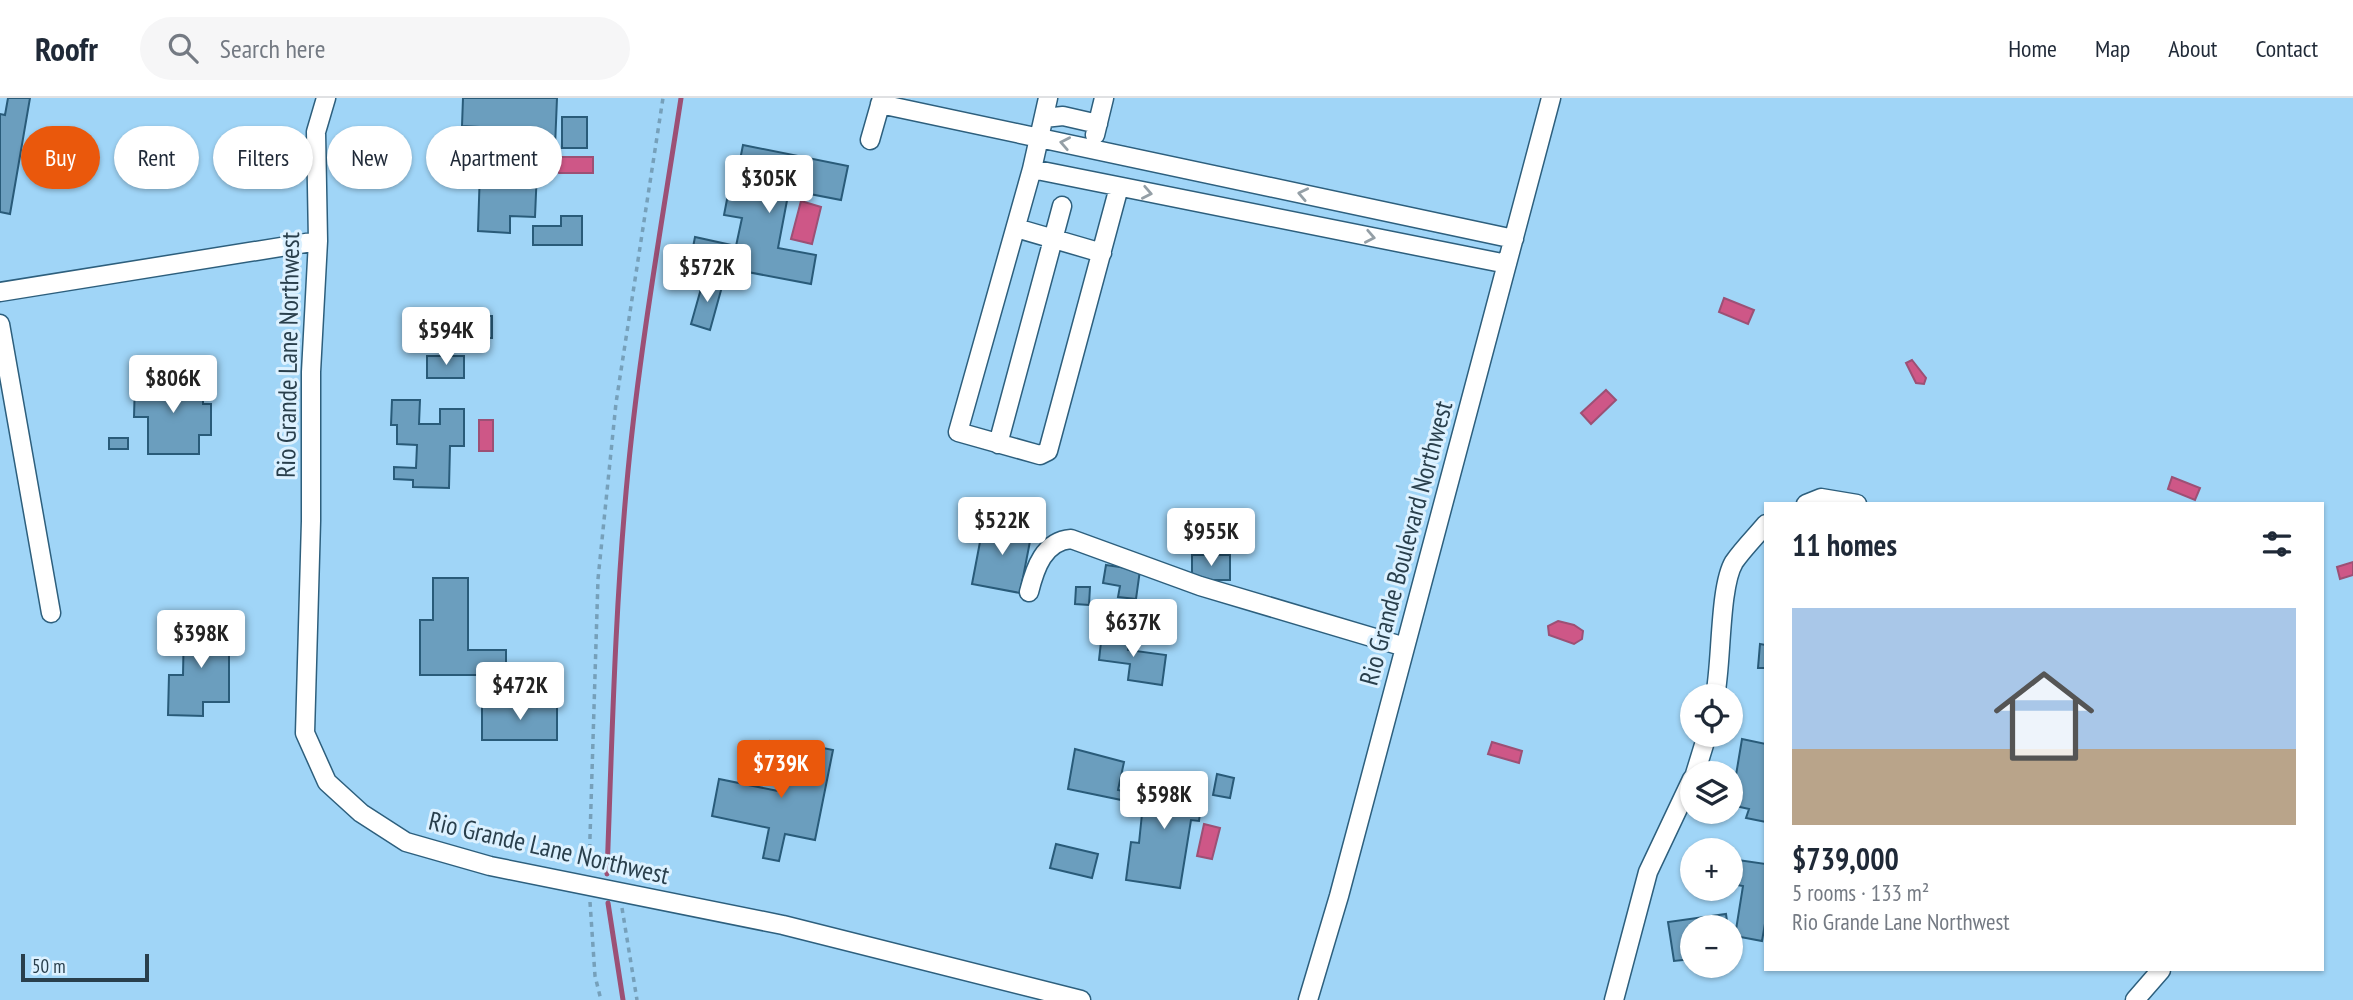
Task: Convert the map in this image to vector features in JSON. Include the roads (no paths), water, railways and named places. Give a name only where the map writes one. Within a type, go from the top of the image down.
[{"type":"street","name":"Rio Grande Lane Northwest","points":[[326,98],[316,132],[318,240],[311,372],[311,521],[305,733],[327,782],[361,813],[406,842],[490,866],[783,925],[1081,1000]]},
{"type":"street","points":[[1048,98],[1032,169],[958,432],[1040,455],[1052,445],[1119,187]]},
{"type":"street","points":[[1092,148],[1104,98]]},
{"type":"street","name":"Rio Grande Boulevard Northwest","points":[[1308,1000],[1551,98]]},
{"type":"street","points":[[870,140],[881,101],[1039,138],[1514,239]]},
{"type":"street","points":[[1044,118],[1063,116],[1098,124]]},
{"type":"street","points":[[1032,169],[1507,264]]},
{"type":"street","points":[[998,444],[1062,206]]},
{"type":"street","points":[[1016,228],[1102,253]]},
{"type":"street","points":[[0,292],[318,240]]},
{"type":"street","points":[[0,324],[51,612]]},
{"type":"street","points":[[1811,502],[1821,498],[1845,502]]},
{"type":"street","points":[[1718,684],[1723,612],[1733,564],[1764,526]]},
{"type":"street","points":[[1029,592],[1033,576],[1047,549],[1058,540],[1071,539],[1200,586],[1405,647]]},
{"type":"street","points":[[1614,1000],[1648,872],[1680,804]]},
{"type":"street","points":[[2135,1000],[2160,971]]},
{"type":"waterway","points":[[607,874],[617,622],[628,471],[645,331],[681,98]]},
{"type":"waterway","points":[[608,903],[623,1000]]}]
